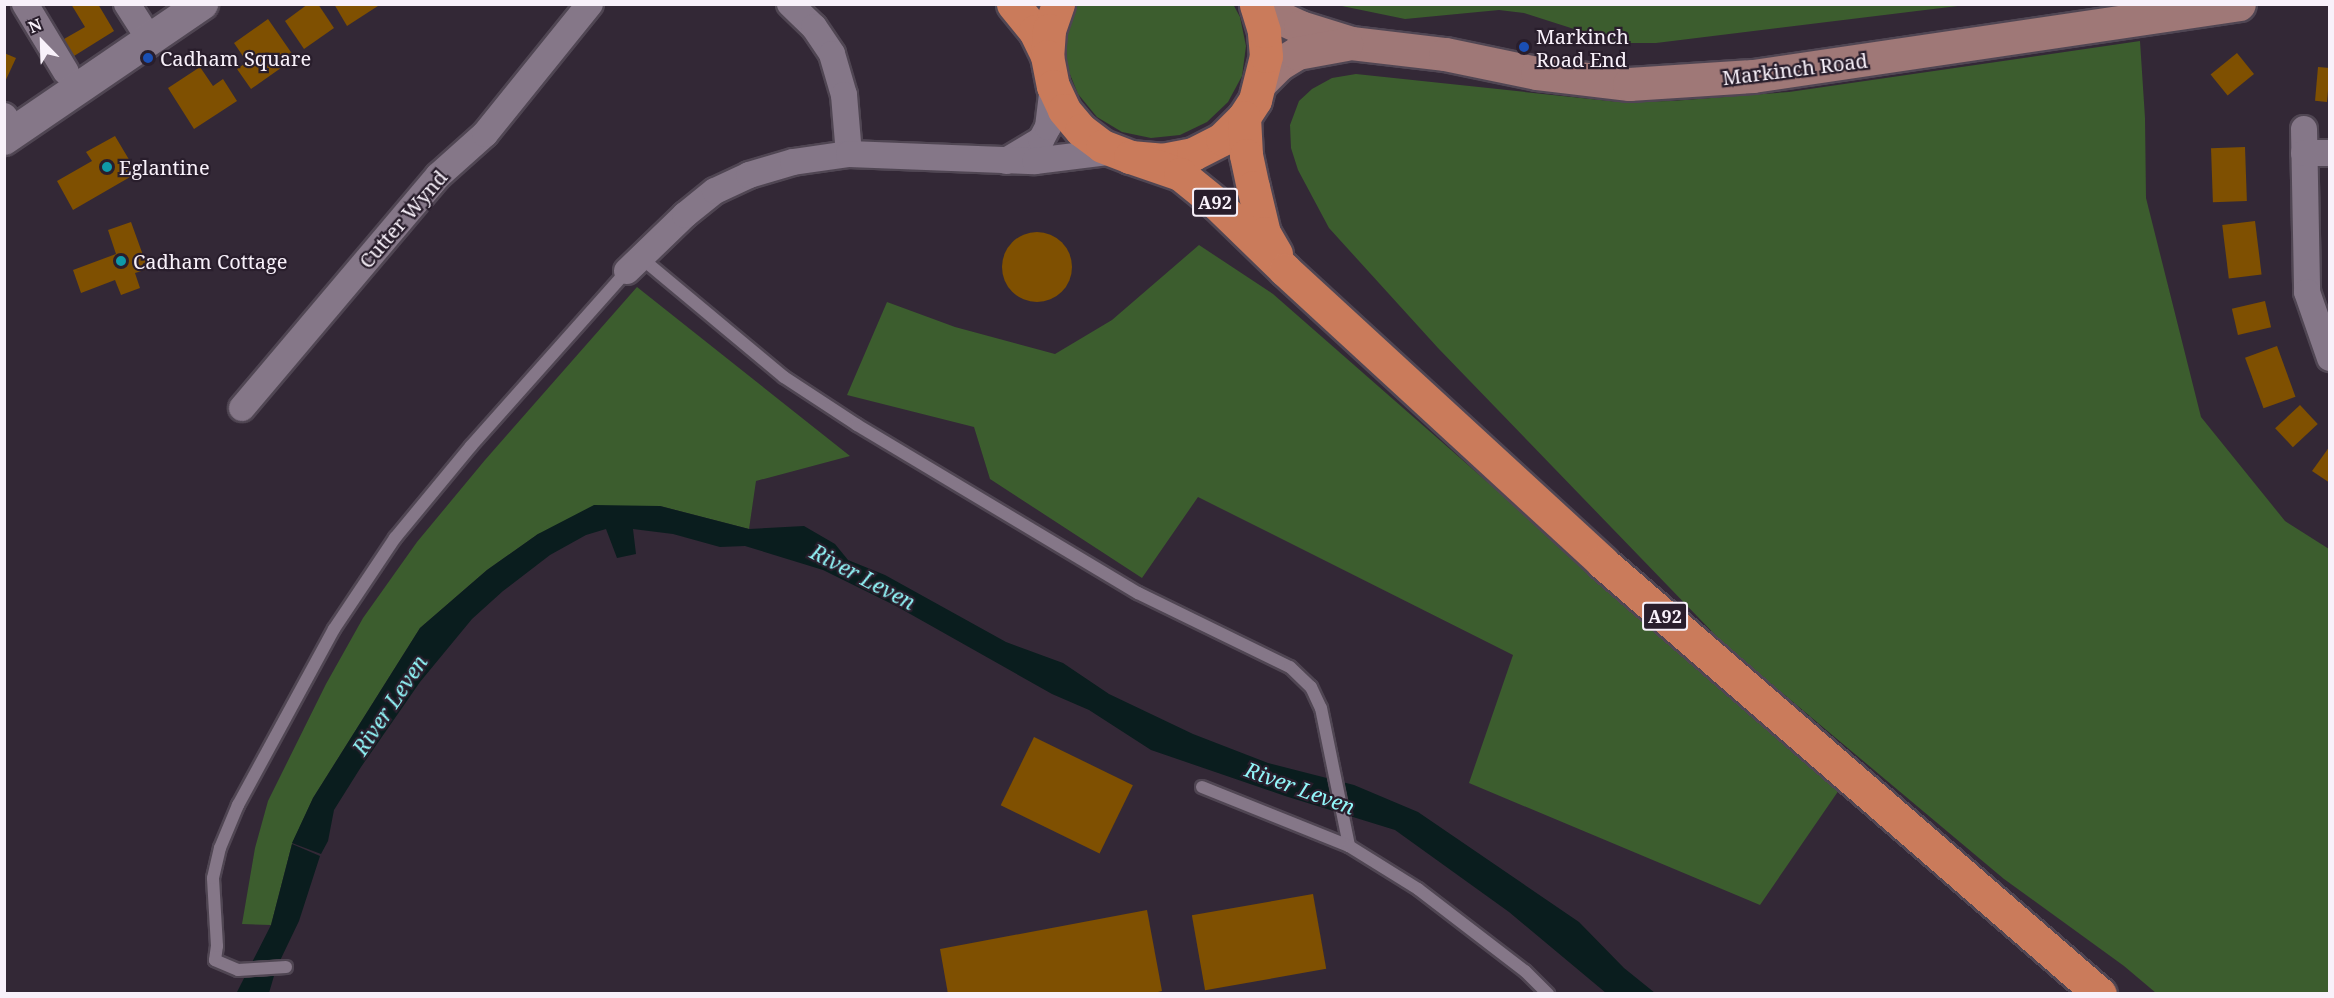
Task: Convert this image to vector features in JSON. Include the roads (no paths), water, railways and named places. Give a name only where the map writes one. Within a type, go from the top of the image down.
[{"type":"highway","name":"A92","points":[[1013,4],[1035,31],[1064,110],[1081,130],[1102,146],[1180,174],[1217,204],[1285,270],[1602,562],[2100,993]]},
{"type":"highway","points":[[1050,71],[1049,30],[1058,4]]},
{"type":"highway","name":"A92","points":[[1123,154],[1162,160],[1193,154],[1222,139],[1244,117],[1262,81],[1266,56],[1264,31],[1256,6]]},
{"type":"highway","name":"A92","points":[[1244,117],[1246,155],[1264,232],[1285,270]]},
{"type":"main road","name":"Markinch Road","points":[[1256,6],[1300,27],[1351,43],[1445,54],[1537,73],[1629,84],[1753,76],[2239,4]]},
{"type":"main road","name":"Markinch Road","points":[[1262,81],[1279,64],[1297,53],[1351,43]]},
{"type":"street","points":[[25,4],[66,72]]},
{"type":"street","points":[[127,4],[150,40]]},
{"type":"street","points":[[5,124],[150,40],[202,4]]},
{"type":"street","name":"Cutter Wynd","points":[[242,408],[438,176],[485,134],[590,4]]},
{"type":"street","points":[[790,4],[814,27],[832,54],[844,95],[849,154]]},
{"type":"street","points":[[1006,161],[1041,140],[1048,127],[1050,71]]},
{"type":"street","points":[[2330,153],[2304,141],[2307,292],[2330,358]]},
{"type":"street","points":[[633,264],[685,214],[715,191],[749,175],[793,162],[849,154],[1006,161],[1123,154]]},
{"type":"lane","points":[[286,967],[237,969],[215,960],[218,946],[213,878],[220,848],[238,805],[314,665],[395,538],[471,446],[633,264],[784,377],[857,425],[1138,593],[1290,667],[1311,687],[1321,708],[1349,846]]},
{"type":"lane","points":[[1202,787],[1349,846],[1418,889],[1525,971],[1548,993]]},
{"type":"water","name":"River Leven","points":[[594,505],[660,506],[749,529],[804,526],[835,544],[848,560],[885,575],[1006,642],[1063,663],[1109,694],[1193,734],[1268,763],[1354,785],[1418,812],[1579,922],[1624,968],[1655,993],[1606,993],[1509,912],[1395,830],[1285,796],[1151,750],[1089,710],[1052,694],[896,606],[823,570],[745,546],[720,547],[673,534],[633,529],[636,554],[617,558],[606,529],[586,535],[550,555],[503,591],[472,619],[420,682],[361,767],[334,810],[328,841],[321,854],[292,843],[313,798],[420,628],[487,570],[538,534]]},
{"type":"water","points":[[292,844],[320,856],[299,921],[276,969],[269,993],[236,994],[271,925]]},
{"type":"place","name":"Markinch Road End","points":[[1524,47]]},
{"type":"place","name":"Cadham Square","points":[[148,58]]},
{"type":"place","name":"Eglantine","points":[[107,167]]},
{"type":"place","name":"Cadham Cottage","points":[[121,261]]}]
